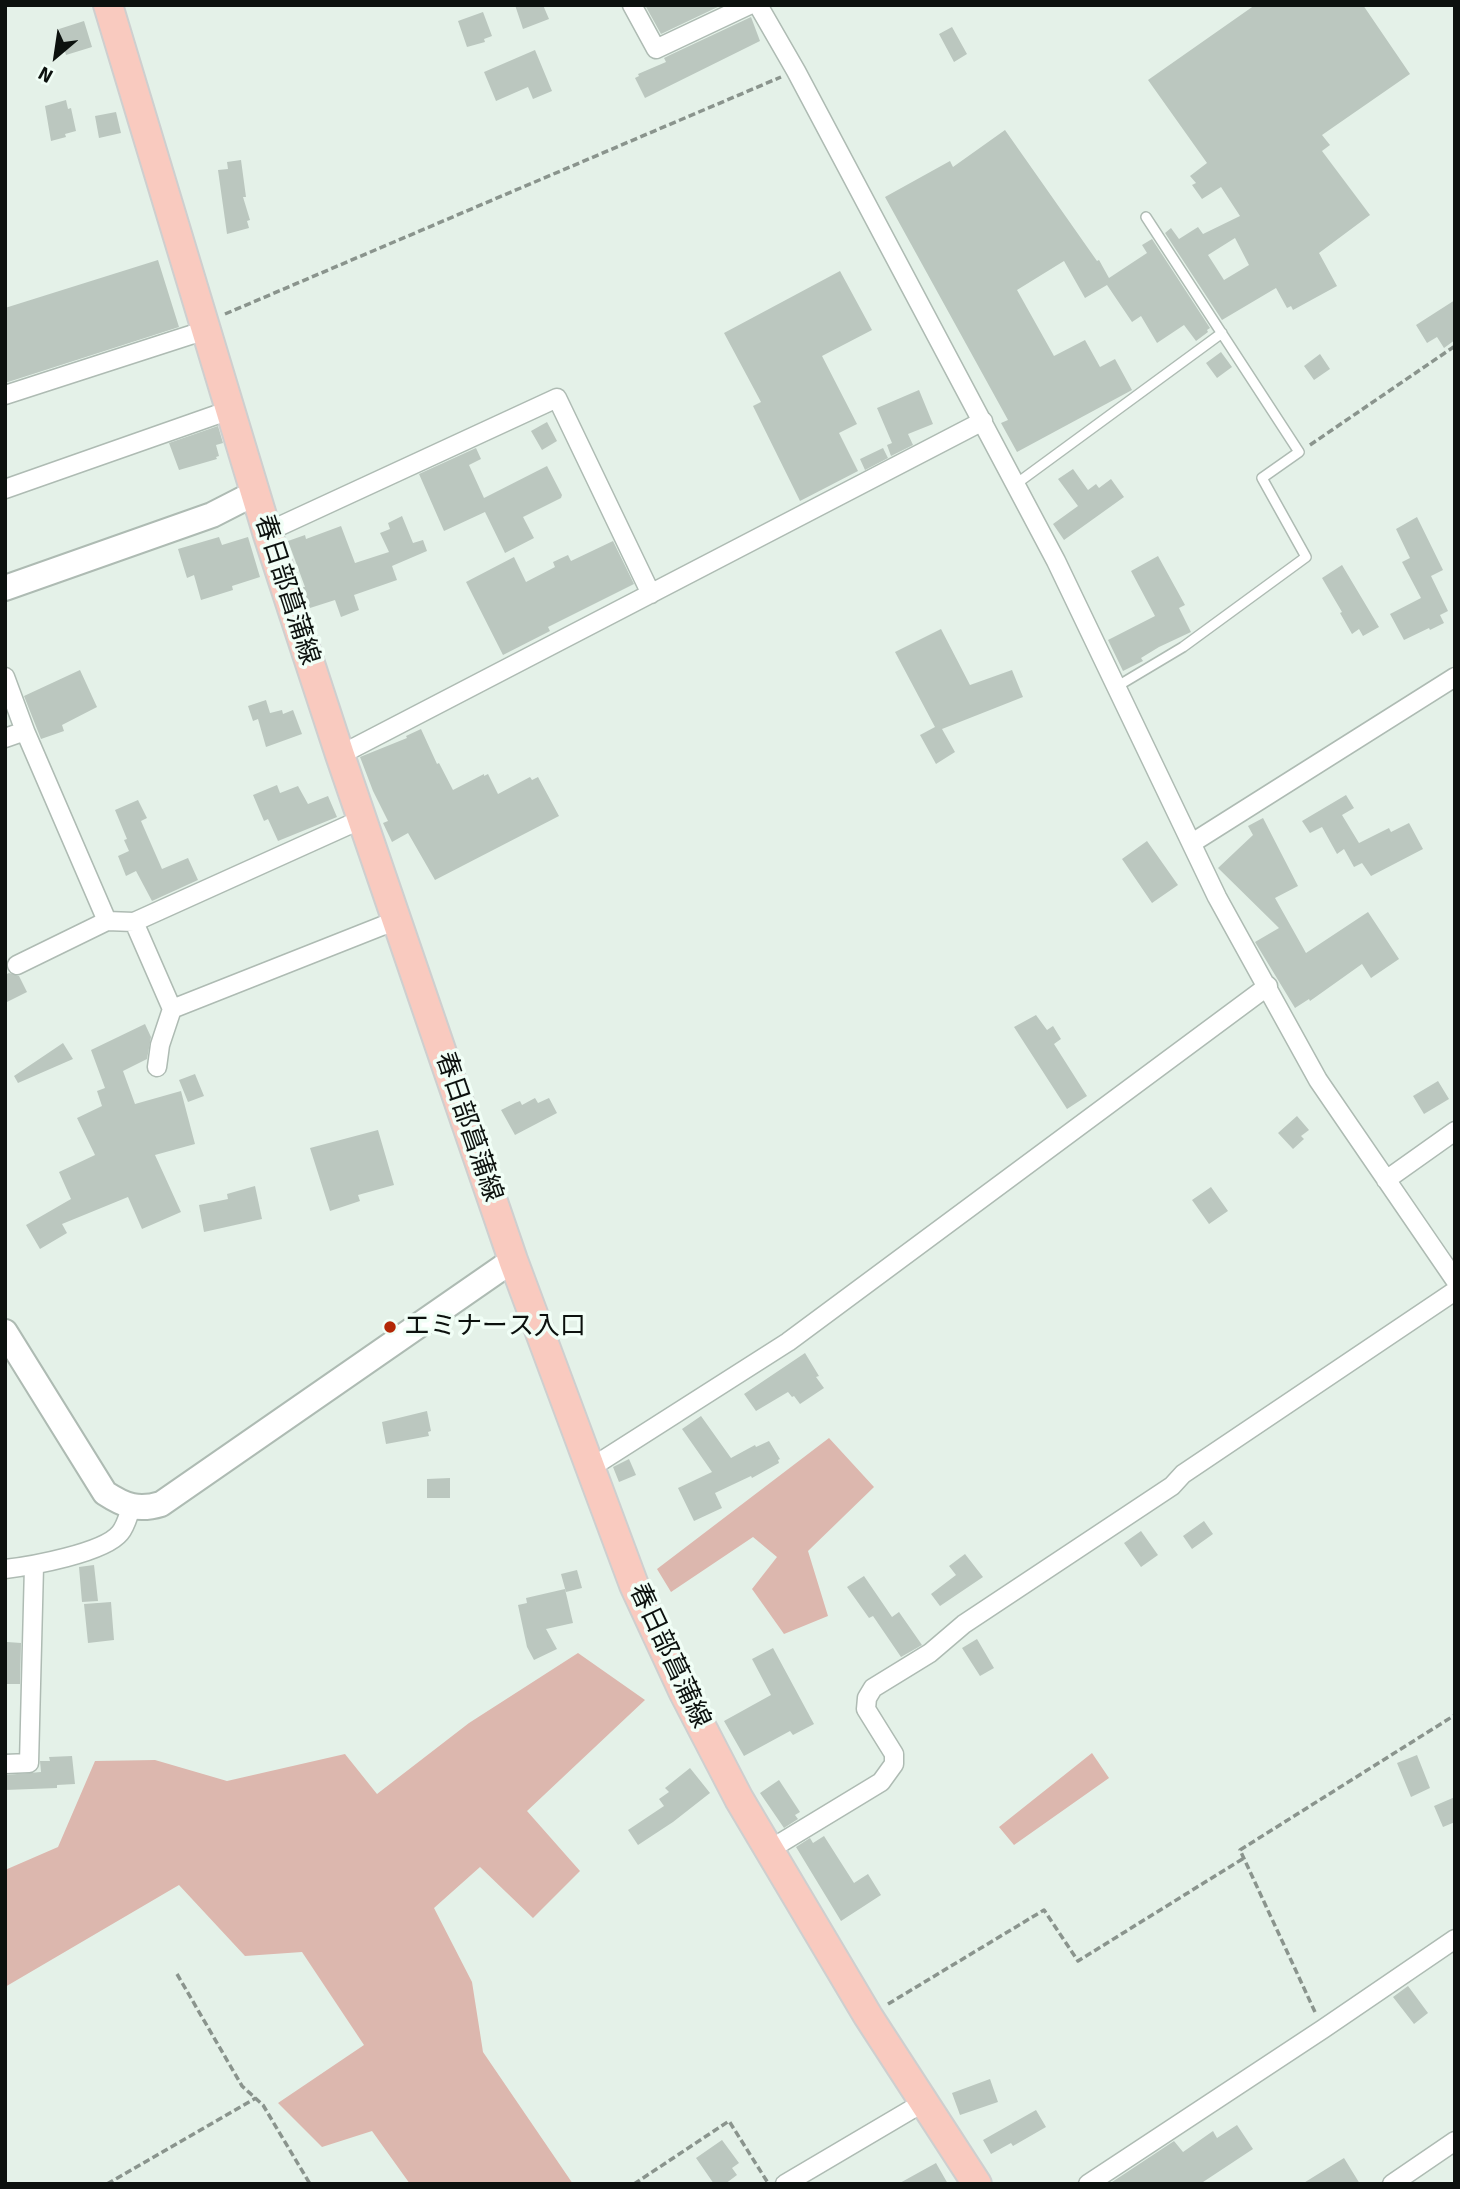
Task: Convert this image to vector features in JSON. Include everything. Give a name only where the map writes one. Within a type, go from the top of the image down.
[{"type":"main road","name":"春日部菖蒲線","points":[[108,5],[267,532],[340,755],[513,1260],[634,1586],[739,1799],[868,2016],[976,2184]]},
{"type":"street","points":[[632,5],[656,49],[758,6],[796,71],[1056,561],[1217,897],[1318,1080],[1455,1280]]},
{"type":"street","points":[[5,395],[206,330]]},
{"type":"street","points":[[267,532],[557,398],[651,594]]},
{"type":"street","points":[[5,489],[230,411]]},
{"type":"street","points":[[340,755],[983,421]]},
{"type":"street","points":[[5,588],[212,515],[255,492]]},
{"type":"street","points":[[5,677],[25,731],[107,920]]},
{"type":"street","points":[[1192,843],[1455,677]]},
{"type":"street","points":[[5,738],[25,731]]},
{"type":"street","points":[[17,965],[107,920],[134,922],[362,819]]},
{"type":"street","points":[[172,1009],[397,920]]},
{"type":"street","points":[[134,922],[172,1009],[160,1045],[157,1068]]},
{"type":"street","points":[[592,1467],[788,1342],[1268,986]]},
{"type":"street","points":[[1386,1180],[1455,1130]]},
{"type":"street","points":[[5,1332],[105,1493],[131,1507],[146,1509],[161,1504],[513,1260]]},
{"type":"street","points":[[769,1850],[881,1782],[888,1774],[894,1764],[894,1754],[866,1709],[867,1698],[873,1688],[930,1653],[964,1624],[1172,1486],[1183,1474],[1455,1291]]},
{"type":"street","points":[[5,1569],[34,1566],[105,1544],[120,1534],[131,1507]]},
{"type":"street","points":[[5,1764],[29,1763],[34,1566]]},
{"type":"street","points":[[1088,2184],[1455,1939]]},
{"type":"street","points":[[785,2184],[924,2102]]},
{"type":"street","points":[[1392,2184],[1455,2141]]},
{"type":"lane","points":[[1116,687],[1183,647],[1306,557],[1262,478],[1299,452],[1146,217]]},
{"type":"lane","points":[[1016,484],[1222,333]]},
{"type":"path","points":[[206,330],[229,310],[796,71]]},
{"type":"path","points":[[1299,452],[1455,346]]},
{"type":"path","points":[[1323,2029],[1240,1850],[1455,1714]]},
{"type":"path","points":[[868,2016],[1044,1910],[1078,1961],[1244,1858]]},
{"type":"path","points":[[177,1974],[242,2086],[263,2105],[310,2184]]},
{"type":"path","points":[[107,2184],[256,2098]]},
{"type":"path","points":[[634,2184],[729,2121],[768,2184]]},
{"type":"shaded area","points":[[829,1438],[874,1487],[808,1551],[828,1616],[784,1634],[752,1589],[777,1557],[753,1537],[671,1592],[657,1569]]},
{"type":"shaded area","points":[[578,1653],[645,1700],[527,1811],[580,1871],[533,1918],[480,1867],[434,1908],[472,1982],[483,2052],[573,2184],[410,2184],[372,2131],[322,2147],[278,2103],[364,2045],[302,1952],[245,1956],[179,1885],[5,1987],[5,1870],[58,1847],[95,1761],[155,1760],[227,1781],[345,1754],[377,1794],[469,1723]]},
{"type":"shaded area","points":[[1092,1753],[1109,1778],[1014,1845],[999,1827]]},
{"type":"building","points":[[515,5],[543,5],[549,19],[523,29]]},
{"type":"building","points":[[645,5],[722,5],[661,34]]},
{"type":"building","points":[[1255,5],[1363,5],[1410,74],[1322,135],[1330,145],[1322,151],[1370,215],[1319,253],[1337,286],[1293,310],[1291,306],[1287,308],[1276,288],[1222,320],[1165,233],[1171,228],[1179,239],[1198,227],[1203,234],[1240,216],[1221,187],[1202,199],[1192,185],[1196,183],[1190,176],[1207,163],[1148,80]],"holes":[[[1235,238],[1249,265],[1224,280],[1208,255]]]},
{"type":"building","points":[[483,12],[492,36],[484,39],[485,42],[467,47],[458,21]]},
{"type":"building","points":[[751,17],[760,41],[645,98],[635,78],[638,74],[666,62],[664,58]]},
{"type":"building","points":[[84,21],[92,47],[66,55],[59,29]]},
{"type":"building","points":[[952,27],[967,54],[954,62],[939,34]]},
{"type":"building","points":[[535,50],[552,91],[533,99],[528,87],[496,101],[484,72]]},
{"type":"building","points":[[66,100],[68,109],[71,108],[76,131],[51,141],[45,106]]},
{"type":"building","points":[[116,112],[121,133],[99,138],[95,116]]},
{"type":"building","points":[[1005,130],[1097,261],[1099,260],[1109,278],[1147,253],[1142,245],[1152,239],[1210,328],[1196,341],[1184,325],[1157,343],[1141,316],[1132,322],[1107,285],[1085,298],[1064,261],[1017,290],[1054,356],[1085,340],[1100,367],[1115,359],[1132,390],[1017,452],[1001,423],[1008,420],[885,197],[950,161],[953,167]]},
{"type":"building","points":[[241,160],[246,197],[243,197],[250,220],[247,221],[249,228],[227,234],[218,170],[228,169],[227,162]]},
{"type":"building","points":[[158,260],[179,327],[5,383],[5,308]]},
{"type":"building","points":[[840,271],[872,330],[822,356],[857,424],[839,433],[858,471],[800,501],[753,406],[761,402],[724,333]]},
{"type":"building","points":[[1455,300],[1455,340],[1444,348],[1437,337],[1427,343],[1416,325]]},
{"type":"building","points":[[1221,352],[1232,367],[1217,378],[1206,363]]},
{"type":"building","points":[[1320,354],[1330,369],[1314,380],[1304,366]]},
{"type":"building","points":[[919,390],[933,424],[908,434],[913,445],[891,456],[887,445],[892,443],[877,408]]},
{"type":"building","points":[[547,422],[557,441],[542,450],[531,431]]},
{"type":"building","points":[[218,426],[223,443],[216,445],[219,456],[217,459],[179,470],[169,443]]},
{"type":"building","points":[[476,448],[481,459],[469,465],[484,498],[547,466],[562,495],[561,498],[523,517],[534,538],[505,553],[485,512],[444,531],[419,474]]},
{"type":"building","points":[[883,448],[888,458],[865,470],[860,459]]},
{"type":"building","points":[[1073,469],[1088,490],[1096,484],[1099,488],[1111,479],[1124,497],[1064,540],[1053,524],[1078,506],[1058,479]]},
{"type":"building","points":[[402,516],[413,543],[423,540],[427,551],[392,566],[397,580],[354,595],[359,610],[341,617],[335,600],[310,608],[288,541],[305,535],[306,539],[341,526],[355,563],[389,552],[380,533],[390,529],[388,523]]},
{"type":"building","points":[[1417,517],[1443,570],[1431,576],[1448,611],[1440,615],[1444,623],[1404,640],[1390,614],[1421,598],[1402,562],[1410,558],[1396,529]]},
{"type":"building","points":[[219,537],[222,545],[248,537],[260,577],[232,586],[233,590],[201,600],[194,575],[187,578],[178,549]]},
{"type":"building","points":[[613,541],[634,584],[548,627],[550,631],[503,655],[466,582],[514,557],[526,582],[555,567],[553,562],[568,555],[571,561]]},
{"type":"building","points":[[1158,556],[1185,605],[1179,608],[1191,632],[1159,647],[1141,658],[1143,661],[1123,671],[1108,640],[1155,616],[1131,571]]},
{"type":"building","points":[[1342,565],[1379,627],[1363,636],[1359,629],[1352,634],[1322,578]]},
{"type":"building","points":[[941,629],[970,685],[1012,670],[1023,697],[942,729],[955,752],[936,764],[920,735],[935,727],[895,652]]},
{"type":"building","points":[[80,670],[97,707],[62,725],[64,731],[41,739],[24,696]]},
{"type":"building","points":[[266,700],[270,713],[282,710],[283,714],[293,710],[302,734],[266,747],[258,719],[253,721],[248,706]]},
{"type":"building","points":[[421,729],[453,790],[484,774],[488,774],[498,794],[530,777],[532,780],[538,777],[559,816],[435,880],[408,833],[392,842],[383,823],[388,821],[360,757],[407,738],[406,736]]},
{"type":"building","points":[[277,785],[280,793],[298,786],[308,804],[328,796],[337,817],[278,841],[268,819],[264,821],[253,795]]},
{"type":"building","points":[[1346,795],[1354,808],[1342,815],[1359,843],[1389,828],[1391,832],[1409,823],[1423,849],[1371,876],[1362,863],[1354,867],[1344,849],[1337,854],[1322,827],[1310,833],[1302,821]]},
{"type":"building","points":[[138,800],[147,818],[141,821],[162,869],[188,858],[198,880],[152,901],[136,871],[126,876],[118,856],[129,851],[115,810]]},
{"type":"building","points":[[1263,818],[1298,886],[1275,898],[1306,953],[1368,912],[1399,959],[1371,978],[1362,964],[1310,1001],[1309,999],[1295,1008],[1255,942],[1279,928],[1218,868],[1253,835],[1248,826]]},
{"type":"building","points":[[1147,841],[1178,885],[1152,903],[1122,859]]},
{"type":"building","points":[[9,973],[19,976],[27,992],[5,1003],[5,975]]},
{"type":"building","points":[[1036,1015],[1047,1030],[1053,1026],[1061,1039],[1054,1044],[1087,1096],[1067,1109],[1014,1027]]},
{"type":"building","points":[[145,1024],[151,1037],[147,1059],[123,1071],[135,1104],[181,1091],[195,1144],[155,1155],[181,1212],[142,1229],[128,1197],[62,1224],[67,1233],[40,1249],[26,1225],[71,1199],[59,1172],[95,1155],[77,1118],[102,1106],[97,1091],[105,1088],[91,1050]]},
{"type":"building","points":[[63,1043],[73,1059],[18,1083],[14,1076]]},
{"type":"building","points":[[195,1074],[204,1096],[188,1102],[179,1080]]},
{"type":"building","points":[[1438,1081],[1449,1099],[1424,1114],[1413,1096]]},
{"type":"building","points":[[535,1098],[538,1103],[549,1098],[557,1113],[515,1135],[501,1110],[520,1101],[522,1105]]},
{"type":"building","points":[[1297,1116],[1309,1130],[1301,1136],[1304,1139],[1293,1149],[1278,1133]]},
{"type":"building","points":[[378,1130],[394,1185],[358,1195],[360,1201],[330,1211],[310,1148]]},
{"type":"building","points":[[255,1186],[262,1219],[204,1232],[199,1205],[228,1199],[227,1194]]},
{"type":"building","points":[[1211,1187],[1228,1211],[1209,1224],[1192,1200]]},
{"type":"building","points":[[805,1353],[824,1388],[800,1404],[788,1392],[756,1411],[744,1394]]},
{"type":"building","points":[[427,1411],[431,1431],[428,1432],[429,1436],[386,1444],[382,1422]]},
{"type":"building","points":[[701,1416],[731,1458],[769,1441],[780,1459],[779,1463],[752,1478],[751,1476],[715,1493],[722,1508],[694,1521],[678,1488],[712,1472],[682,1429]]},
{"type":"building","points":[[629,1459],[636,1475],[619,1482],[613,1467]]},
{"type":"building","points":[[450,1478],[450,1498],[427,1498],[427,1479]]},
{"type":"building","points":[[1204,1521],[1213,1534],[1192,1549],[1183,1536]]},
{"type":"building","points":[[1141,1531],[1158,1555],[1141,1567],[1124,1543]]},
{"type":"building","points":[[965,1554],[983,1577],[940,1606],[931,1594],[956,1575],[949,1566]]},
{"type":"building","points":[[94,1565],[98,1601],[82,1602],[79,1567]]},
{"type":"building","points":[[577,1570],[582,1588],[566,1592],[561,1574]]},
{"type":"building","points":[[864,1576],[892,1617],[899,1612],[922,1645],[901,1657],[873,1616],[869,1618],[847,1587]]},
{"type":"building","points":[[565,1589],[573,1623],[546,1629],[557,1649],[534,1660],[527,1647],[518,1605],[527,1603],[526,1598]]},
{"type":"building","points":[[111,1602],[114,1640],[88,1643],[84,1604]]},
{"type":"building","points":[[977,1639],[994,1668],[980,1676],[962,1648]]},
{"type":"building","points":[[7,1642],[21,1643],[20,1684],[5,1684]]},
{"type":"building","points":[[773,1648],[814,1724],[793,1735],[790,1731],[744,1756],[724,1721],[771,1695],[752,1659]]},
{"type":"building","points":[[1417,1755],[1430,1788],[1411,1797],[1397,1763]]},
{"type":"building","points":[[72,1756],[75,1784],[57,1785],[57,1788],[5,1790],[5,1775],[41,1772],[40,1761],[50,1761],[49,1757]]},
{"type":"building","points":[[690,1768],[710,1793],[638,1845],[628,1830],[664,1806],[659,1799],[669,1792],[665,1788]]},
{"type":"building","points":[[779,1780],[800,1812],[795,1815],[798,1819],[784,1828],[760,1793]]},
{"type":"building","points":[[1455,1797],[1455,1822],[1443,1827],[1434,1806]]},
{"type":"building","points":[[824,1836],[854,1883],[868,1874],[881,1895],[841,1921],[796,1847],[810,1838],[813,1843]]},
{"type":"building","points":[[1408,1986],[1428,2013],[1414,2024],[1393,1997]]},
{"type":"building","points":[[990,2079],[998,2102],[960,2115],[952,2093]]},
{"type":"building","points":[[1036,2110],[1046,2127],[1013,2146],[1011,2143],[991,2154],[983,2140]]},
{"type":"building","points":[[1237,2125],[1253,2149],[1200,2184],[1109,2184],[1174,2141],[1183,2152],[1213,2131],[1217,2138]]},
{"type":"building","points":[[722,2140],[739,2163],[732,2168],[737,2175],[725,2184],[714,2184],[696,2158]]},
{"type":"building","points":[[1344,2158],[1360,2184],[1302,2184]]},
{"type":"building","points":[[936,2163],[948,2184],[898,2184]]},
{"type":"place","name":"エミナース入口","points":[[390,1327]]}]
